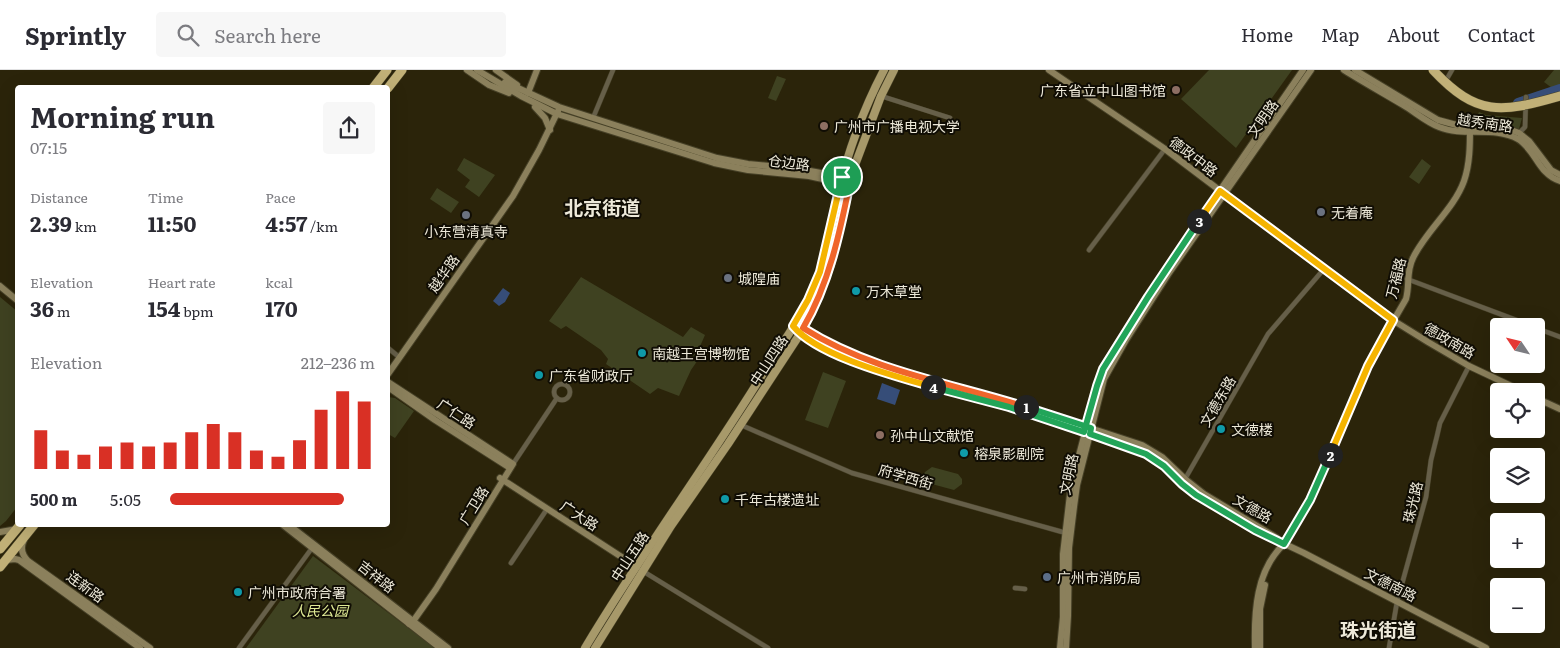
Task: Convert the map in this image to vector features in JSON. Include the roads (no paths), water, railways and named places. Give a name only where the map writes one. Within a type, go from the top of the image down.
[{"type":"highway","points":[[374,85],[387,70]]},
{"type":"highway","points":[[390,85],[402,70]]},
{"type":"highway","points":[[1433,70],[1460,95],[1475,103],[1490,107],[1513,108],[1560,95]]},
{"type":"highway","points":[[0,549],[18,527]]},
{"type":"highway","points":[[3,563],[32,527]]},
{"type":"main road","name":"仓边路","points":[[467,70],[489,85],[558,110],[593,118],[716,158],[748,164],[799,169],[850,182]]},
{"type":"main road","points":[[477,70],[494,75]]},
{"type":"main road","points":[[484,70],[494,75]]},
{"type":"main road","points":[[528,93],[537,70]]},
{"type":"main road","name":"中山四路","points":[[697,481],[808,300],[825,258],[842,180],[868,105],[884,70]]},
{"type":"main road","name":"中山四路","points":[[697,481],[741,425],[802,331],[812,311],[827,276],[850,182],[881,96],[894,70]]},
{"type":"main road","name":"德政中路","points":[[1049,70],[1165,149],[1393,320]]},
{"type":"main road","name":"文明路","points":[[1060,648],[1063,617],[1063,563],[1088,430],[1102,383],[1169,273],[1304,70]]},
{"type":"main road","name":"文明路","points":[[1222,193],[1311,70]]},
{"type":"main road","name":"越秀南路","points":[[1344,70],[1439,127],[1502,134],[1519,140],[1545,172],[1550,177],[1560,181]]},
{"type":"main road","name":"越秀南路","points":[[1355,70],[1438,120],[1470,130],[1506,128],[1519,134],[1529,141],[1551,170],[1560,175]]},
{"type":"main road","name":"仓边路","points":[[494,75],[521,96]]},
{"type":"main road","name":"仓边路","points":[[494,75],[570,117],[714,163],[748,170],[842,180]]},
{"type":"main road","points":[[521,96],[542,113],[550,130],[560,121],[570,117]]},
{"type":"main road","name":"越华路","points":[[390,371],[509,201],[533,162],[558,110]]},
{"type":"main road","name":"万福路","points":[[1260,648],[1260,620],[1263,592],[1267,579],[1282,552],[1284,544],[1310,500],[1368,366],[1406,299],[1410,263],[1413,256],[1453,200],[1464,181],[1469,157],[1470,130]]},
{"type":"main road","points":[[0,286],[15,298]]},
{"type":"main road","name":"德政南路","points":[[1393,320],[1469,366],[1505,383]]},
{"type":"main road","points":[[793,326],[802,331]]},
{"type":"main road","name":"文德路","points":[[802,331],[826,348],[876,370],[1147,448],[1162,457],[1185,479],[1213,499],[1272,533],[1284,544]]},
{"type":"main road","name":"广仁路","points":[[390,383],[510,465]]},
{"type":"main road","name":"广仁路","points":[[390,388],[435,420],[510,465]]},
{"type":"main road","points":[[1545,402],[1560,409]]},
{"type":"main road","name":"文德路","points":[[1088,430],[1146,454],[1164,466],[1196,495],[1255,530],[1284,544]]},
{"type":"main road","name":"广卫路","points":[[412,621],[436,589],[510,465]]},
{"type":"main road","name":"广大路","points":[[502,479],[640,569]]},
{"type":"main road","name":"中山五路","points":[[586,648],[697,481]]},
{"type":"main road","points":[[0,532],[18,527]]},
{"type":"main road","name":"吉祥路","points":[[288,527],[312,548],[412,621],[440,648]]},
{"type":"main road","name":"吉祥路","points":[[289,527],[448,648]]},
{"type":"main road","name":"文明路","points":[[1066,648],[1068,534]]},
{"type":"main road","name":"连新路","points":[[25,537],[22,551],[25,558],[150,648]]},
{"type":"main road","name":"万福路","points":[[1255,648],[1255,618],[1259,589],[1270,562],[1278,549],[1284,544]]},
{"type":"main road","name":"文德南路","points":[[1284,544],[1486,648]]},
{"type":"main road","name":"连新路","points":[[3,563],[15,559],[19,560],[140,648]]},
{"type":"main road","name":"中山五路","points":[[595,648],[640,569]]},
{"type":"street","points":[[593,118],[613,70]]},
{"type":"street","points":[[1448,77],[1452,70]]},
{"type":"street","points":[[881,96],[950,118]]},
{"type":"street","points":[[1519,134],[1525,127],[1526,97]]},
{"type":"street","points":[[1089,250],[1165,149]]},
{"type":"street","name":"文德东路","points":[[1185,479],[1268,334],[1324,269]]},
{"type":"street","points":[[1408,279],[1511,318]]},
{"type":"street","points":[[1545,331],[1560,337]]},
{"type":"street","points":[[390,350],[399,357]]},
{"type":"street","name":"珠光路","points":[[1390,648],[1397,602],[1426,497],[1431,460],[1440,423],[1469,366]]},
{"type":"street","name":"广卫路","points":[[510,465],[557,398]]},
{"type":"street","name":"府学西街","points":[[741,425],[852,473],[1068,534]]},
{"type":"street","points":[[511,563],[547,509]]},
{"type":"street","points":[[239,648],[312,548]]},
{"type":"street","points":[[640,569],[768,648]]},
{"type":"street","points":[[1016,588],[1025,589]]},
{"type":"water","points":[[503,288],[510,293],[505,302],[499,306],[493,301]]},
{"type":"water","points":[[882,383],[900,390],[895,405],[877,399]]},
{"type":"waterway","points":[[1518,103],[1560,89]]},
{"type":"place","name":"广东省立中山图书馆","points":[[1176,90]]},
{"type":"place","name":"广州市广播电视大学","points":[[824,126]]},
{"type":"place","name":"无着庵","points":[[1321,212]]},
{"type":"place","name":"小东营清真寺","points":[[466,215]]},
{"type":"place","name":"城隍庙","points":[[728,278]]},
{"type":"place","name":"万木草堂","points":[[856,291]]},
{"type":"place","name":"南越王宫博物馆","points":[[642,353]]},
{"type":"place","name":"广东省财政厅","points":[[539,375]]},
{"type":"place","name":"文徳楼","points":[[1221,429]]},
{"type":"place","name":"孙中山文献馆","points":[[880,435]]},
{"type":"place","name":"榕泉影剧院","points":[[964,453]]},
{"type":"place","name":"千年古楼遗址","points":[[725,499]]},
{"type":"place","name":"广州市消防局","points":[[1047,577]]},
{"type":"place","name":"广州市政府合署","points":[[238,592]]},
{"type":"district","name":"北京街道","points":[[602,207]]},
{"type":"district","name":"珠光街道","points":[[1378,629]]},
{"type":"park label","name":"人民公园","points":[[320,610]]}]
